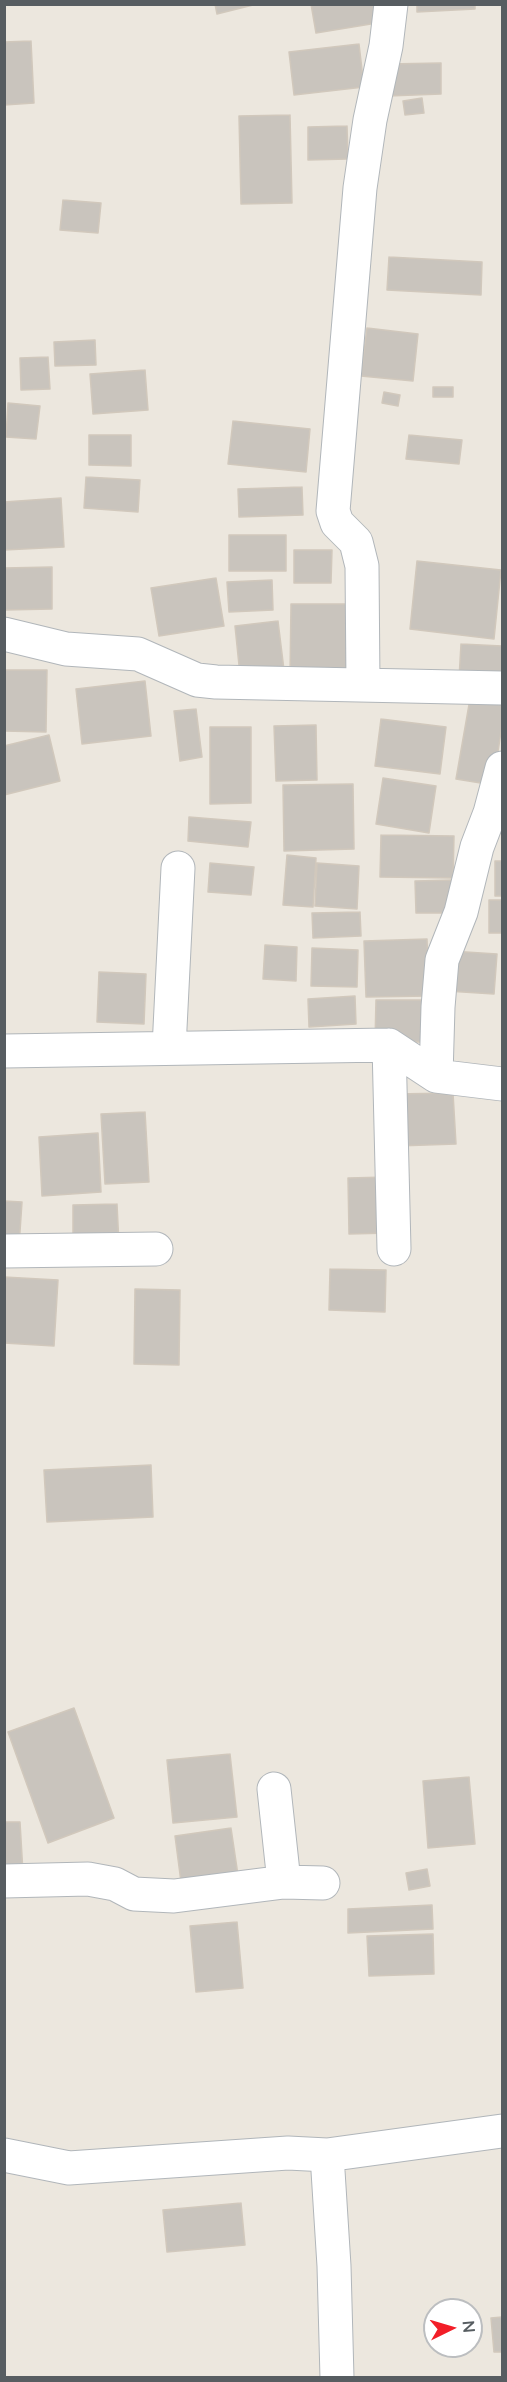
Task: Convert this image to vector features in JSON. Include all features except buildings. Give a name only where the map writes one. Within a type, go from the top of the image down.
[{"type":"street","points":[[363,684],[362,566],[356,542],[337,523],[333,511],[360,188],[370,120],[386,46],[391,4]]},
{"type":"street","points":[[4,634],[66,650],[138,654],[197,680],[502,688]]},
{"type":"street","points":[[436,1076],[442,960],[461,912],[477,847],[490,813],[502,768]]},
{"type":"street","points":[[169,1048],[178,868]]},
{"type":"street","points":[[389,1045],[394,1249]]},
{"type":"street","points":[[4,1051],[389,1045],[436,1076],[502,1084]]},
{"type":"street","points":[[4,1251],[156,1249]]},
{"type":"street","points":[[274,1789],[284,1882]]},
{"type":"street","points":[[4,1881],[88,1879],[115,1884],[134,1894],[174,1896],[284,1882],[323,1883]]},
{"type":"street","points":[[4,2155],[69,2168],[288,2153],[327,2155],[502,2131]]},
{"type":"street","points":[[327,2155],[334,2266],[337,2378]]}]
